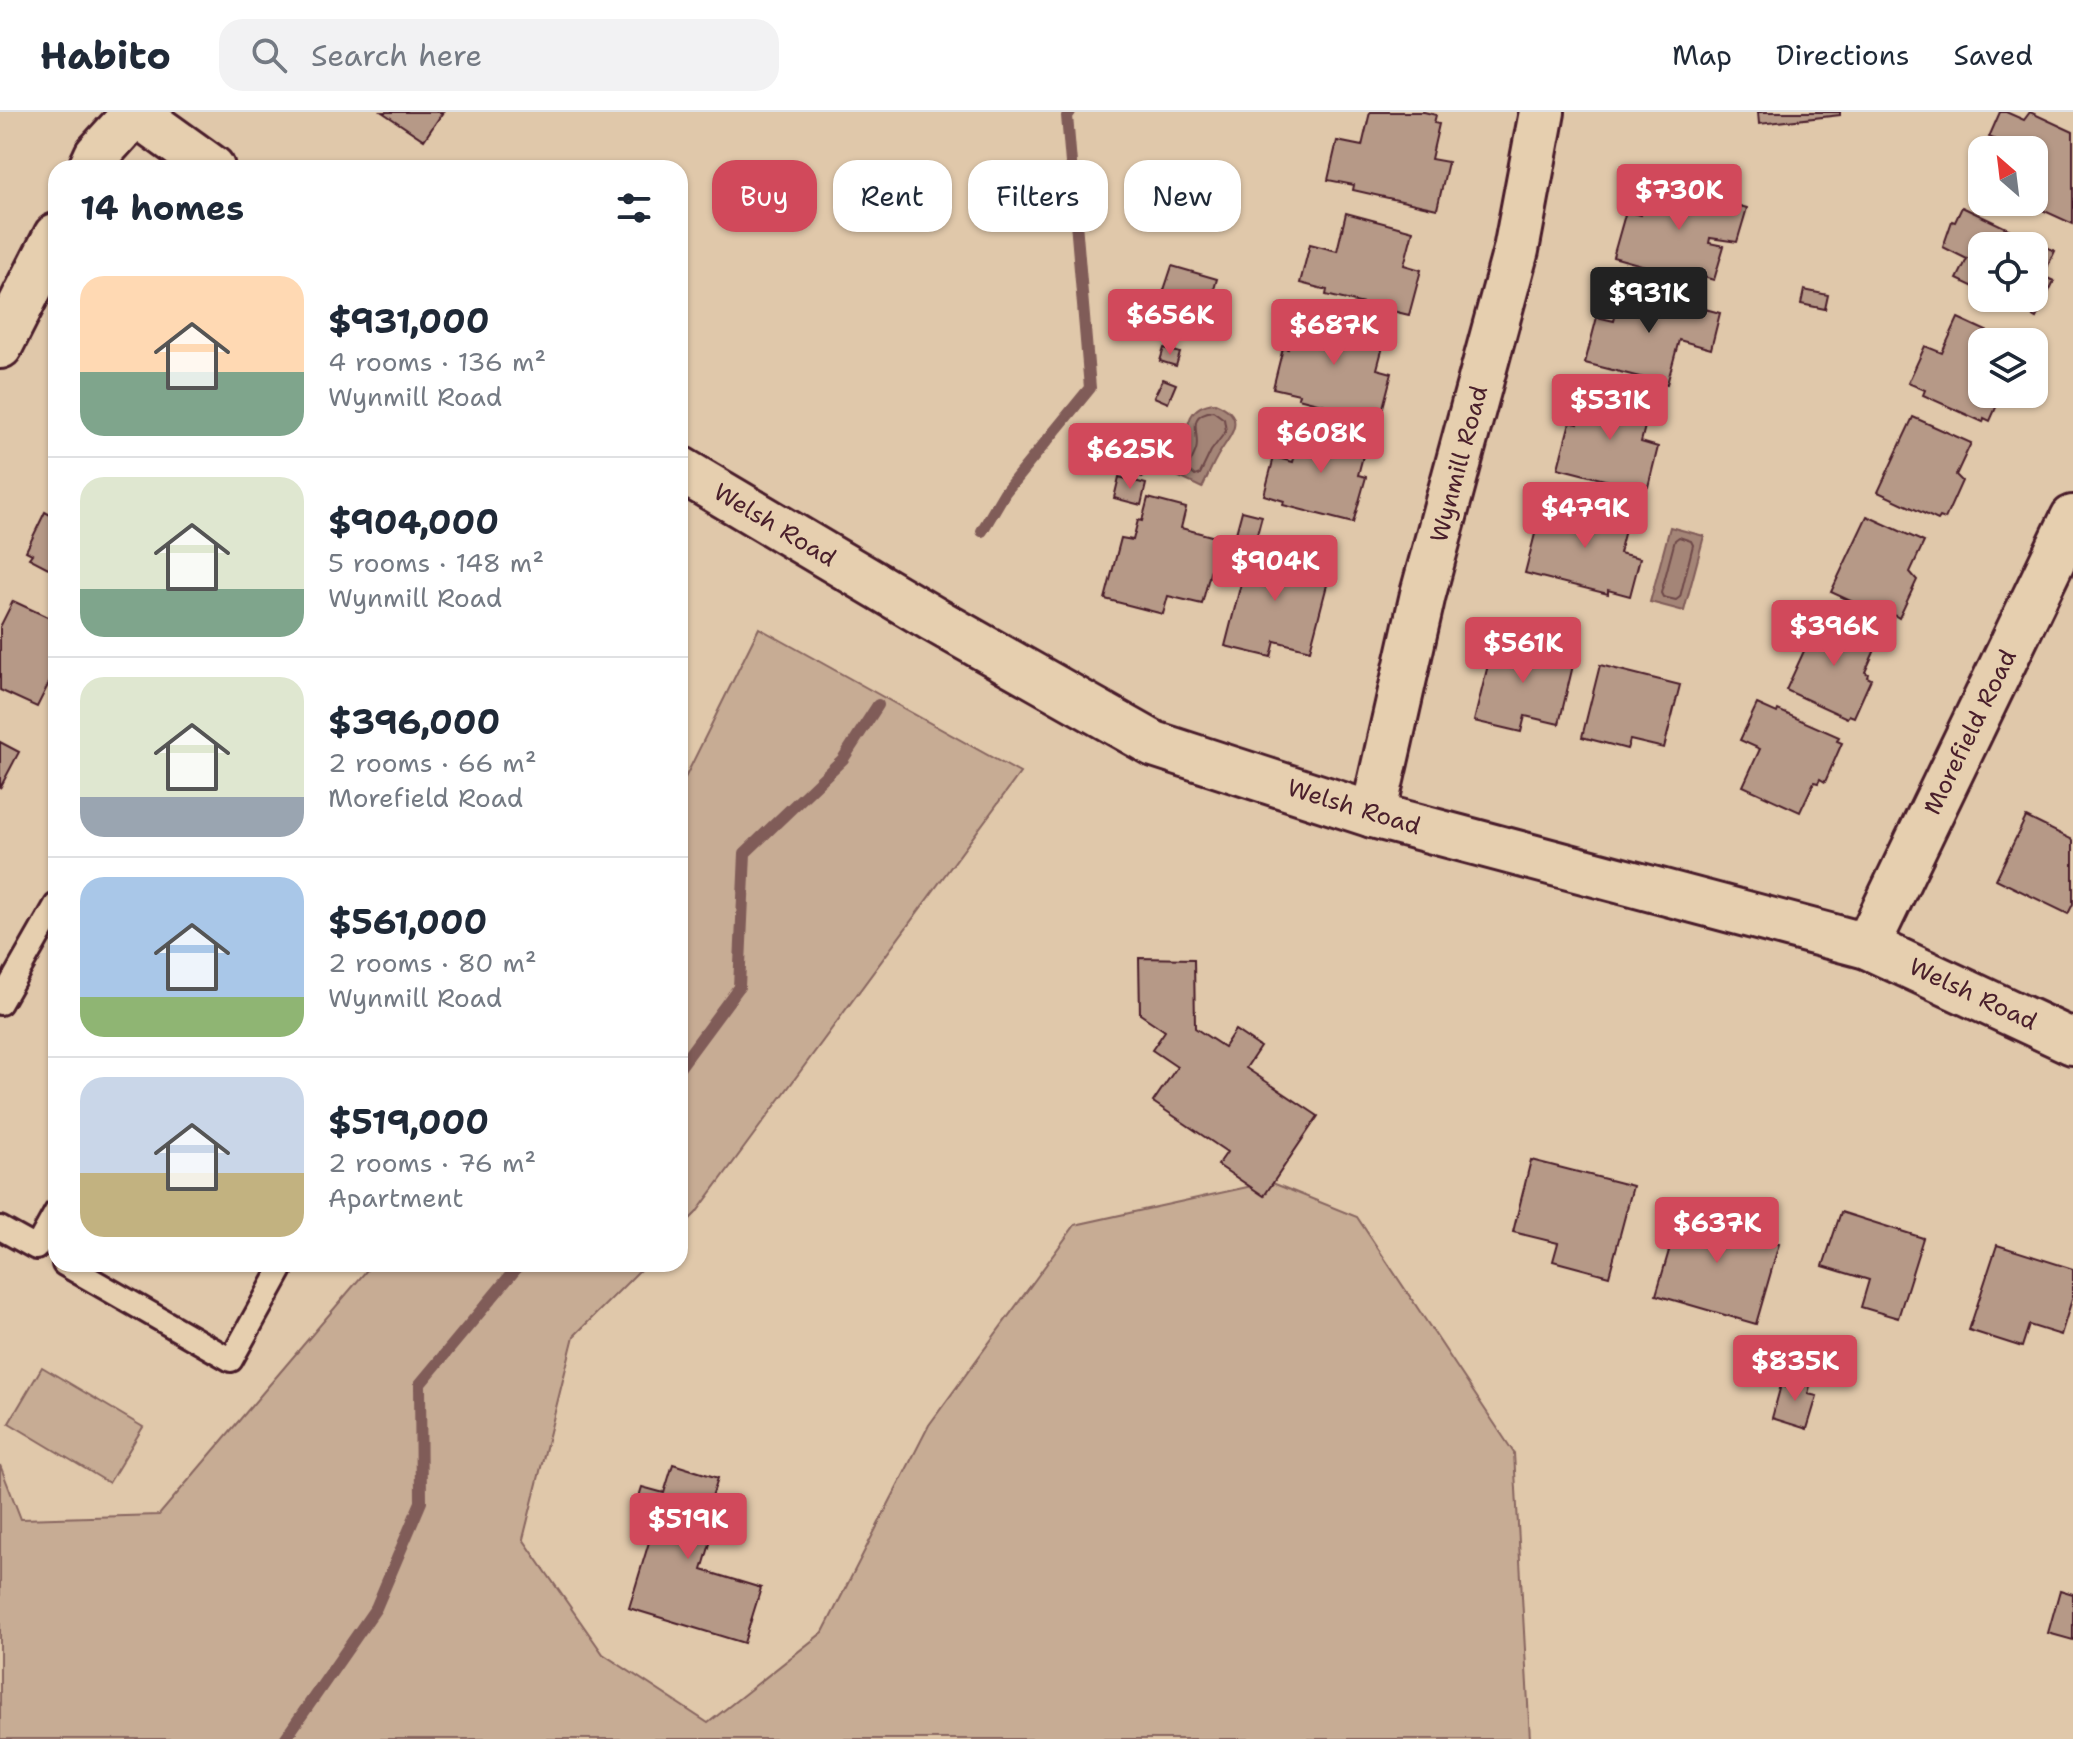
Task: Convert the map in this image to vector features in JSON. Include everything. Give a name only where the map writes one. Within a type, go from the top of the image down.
[{"type":"main road","points":[[95,160],[135,112],[201,160]]},
{"type":"main road","name":"Wynmill Road","points":[[1373,815],[1423,594],[1516,250],[1542,112]]},
{"type":"main road","points":[[0,346],[48,252]]},
{"type":"main road","name":"Welsh Road","points":[[688,474],[933,619],[1154,744],[1373,815],[1867,946],[2073,1042]]},
{"type":"main road","name":"Morefield Road","points":[[1867,946],[2073,518]]},
{"type":"lane","points":[[0,1003],[48,919]]},
{"type":"lane","points":[[36,1248],[48,1226]]},
{"type":"lane","points":[[0,1228],[48,1255]]},
{"type":"lane","points":[[78,1272],[231,1360],[280,1272]]},
{"type":"shaded area","points":[[759,628],[1020,773],[688,1221],[688,772]]},
{"type":"shaded area","points":[[1270,1182],[1357,1217],[1514,1453],[1530,1739],[0,1739],[0,1465],[21,1519],[159,1515],[365,1272],[638,1272],[574,1336],[523,1539],[603,1654],[708,1723],[823,1632],[929,1425],[1075,1225]]},
{"type":"shaded area","points":[[42,1367],[143,1427],[109,1483],[9,1423]]},
{"type":"water","points":[[1215,403],[1232,415],[1234,429],[1202,488],[1175,475],[1189,446],[1187,430],[1191,417],[1200,407]]},
{"type":"water","points":[[1670,527],[1704,536],[1684,611],[1650,602]]},
{"type":"building","points":[[382,112],[443,112],[424,140]]},
{"type":"building","points":[[1370,112],[1424,112],[1436,115],[1434,123],[1439,124],[1431,159],[1448,162],[1437,209],[1353,190],[1354,185],[1328,180],[1337,141],[1362,146]]},
{"type":"building","points":[[1758,112],[1840,112],[1840,115],[1759,124]]},
{"type":"building","points":[[2000,112],[2024,120],[2030,112],[2073,132],[2073,224],[2048,213],[2048,136],[1989,136]]},
{"type":"building","points":[[1650,181],[1747,208],[1737,242],[1710,238],[1709,243],[1724,246],[1714,280],[1696,275],[1695,280],[1613,257],[1626,211],[1641,215]]},
{"type":"building","points":[[1962,207],[1968,210],[1968,216],[1981,216],[2015,232],[1968,232],[1968,284],[1957,279],[1967,259],[1943,247],[1952,221],[1955,222]]},
{"type":"building","points":[[1346,213],[1413,231],[1404,265],[1421,270],[1409,315],[1326,295],[1327,290],[1300,283],[1310,244],[1337,251]]},
{"type":"building","points":[[2048,248],[2055,251],[2048,266]]},
{"type":"building","points":[[1172,266],[1217,279],[1207,313],[1161,299]]},
{"type":"building","points":[[2048,278],[2054,281],[2048,293]]},
{"type":"building","points":[[1623,287],[1720,313],[1711,349],[1679,340],[1667,384],[1585,363],[1597,317],[1614,321]]},
{"type":"building","points":[[1804,290],[1828,295],[1825,309],[1801,304]]},
{"type":"building","points":[[2025,312],[2039,312],[2036,318]]},
{"type":"building","points":[[1297,315],[1386,335],[1377,369],[1392,373],[1380,419],[1298,398],[1299,394],[1273,388],[1283,348],[1288,349],[1292,336],[1284,335],[1287,326],[1294,328]]},
{"type":"building","points":[[1958,318],[1980,328],[1968,328],[1968,408],[1996,408],[1990,421],[1984,418],[1983,422],[1923,395],[1925,390],[1908,383],[1925,346],[1942,353]]},
{"type":"building","points":[[1164,348],[1180,353],[1176,366],[1160,361]]},
{"type":"building","points":[[1163,379],[1176,384],[1168,403],[1154,397]]},
{"type":"building","points":[[1587,390],[1650,407],[1641,442],[1658,447],[1648,487],[1629,482],[1628,486],[1558,468],[1570,422],[1578,424]]},
{"type":"building","points":[[1913,417],[1971,443],[1956,475],[1962,481],[1945,519],[1940,517],[1938,520],[1878,492]]},
{"type":"building","points":[[1303,424],[1367,441],[1358,475],[1366,477],[1353,523],[1283,505],[1284,501],[1264,495],[1274,457],[1293,462],[1295,455],[1292,454]]},
{"type":"building","points":[[1132,453],[1148,458],[1143,477],[1126,472]]},
{"type":"building","points":[[1119,477],[1146,484],[1141,505],[1114,498]]},
{"type":"building","points":[[1148,498],[1186,508],[1181,528],[1219,538],[1202,604],[1168,596],[1163,614],[1105,599],[1121,538],[1133,540]]},
{"type":"building","points":[[1562,498],[1629,515],[1619,553],[1640,558],[1630,596],[1608,590],[1608,594],[1525,573],[1537,526],[1554,531]]},
{"type":"building","points":[[1242,511],[1262,516],[1255,542],[1235,537]]},
{"type":"building","points":[[45,512],[48,514],[48,568],[29,558],[32,554],[26,551]]},
{"type":"building","points":[[1867,516],[1924,542],[1910,572],[1917,580],[1899,618],[1894,615],[1892,620],[1831,592]]},
{"type":"building","points":[[1257,537],[1296,547],[1290,572],[1328,581],[1310,650],[1275,641],[1271,657],[1225,646],[1246,564],[1250,565]]},
{"type":"building","points":[[13,601],[48,617],[48,685],[37,707],[0,690],[0,627]]},
{"type":"building","points":[[1821,614],[1879,641],[1865,672],[1871,679],[1854,717],[1849,715],[1847,718],[1786,690]]},
{"type":"building","points":[[1495,637],[1575,657],[1559,724],[1525,716],[1521,732],[1474,721]]},
{"type":"building","points":[[1600,665],[1680,685],[1664,748],[1630,740],[1627,749],[1582,737]]},
{"type":"building","points":[[1757,704],[1839,737],[1837,741],[1842,743],[1825,782],[1820,779],[1818,783],[1814,782],[1800,812],[1743,786],[1760,749],[1740,740]]},
{"type":"building","points":[[0,742],[19,752],[0,788]]},
{"type":"building","points":[[2026,817],[2073,840],[2073,904],[2068,914],[1996,879]]},
{"type":"building","points":[[1139,958],[1194,959],[1195,1028],[1224,1047],[1235,1030],[1260,1047],[1246,1068],[1318,1116],[1264,1196],[1218,1165],[1227,1152],[1153,1102],[1177,1067],[1152,1050],[1165,1031],[1140,1014]]},
{"type":"building","points":[[1531,1160],[1633,1186],[1609,1276],[1553,1261],[1558,1243],[1513,1232]]},
{"type":"building","points":[[1683,1203],[1752,1223],[1749,1235],[1779,1244],[1756,1324],[1656,1295]]},
{"type":"building","points":[[1841,1212],[1923,1238],[1898,1318],[1861,1307],[1869,1280],[1823,1266]]},
{"type":"building","points":[[1997,1245],[2073,1269],[2073,1296],[2061,1335],[2029,1325],[2022,1347],[1969,1330]]},
{"type":"building","points":[[1792,1376],[1811,1382],[1808,1394],[1817,1396],[1807,1429],[1772,1418],[1781,1385],[1788,1388]]},
{"type":"building","points":[[673,1464],[718,1478],[704,1521],[716,1524],[702,1570],[761,1588],[744,1643],[629,1608],[653,1529],[631,1522],[642,1487],[664,1493]]},
{"type":"building","points":[[2060,1590],[2073,1594],[2073,1640],[2048,1633]]},
{"type":"waterway","points":[[982,531],[1005,492],[1090,388],[1067,116],[1070,112]]},
{"type":"waterway","points":[[688,1056],[739,987],[745,853],[843,759],[878,705]]},
{"type":"waterway","points":[[285,1739],[376,1608],[421,1502],[420,1384],[513,1272]]}]
